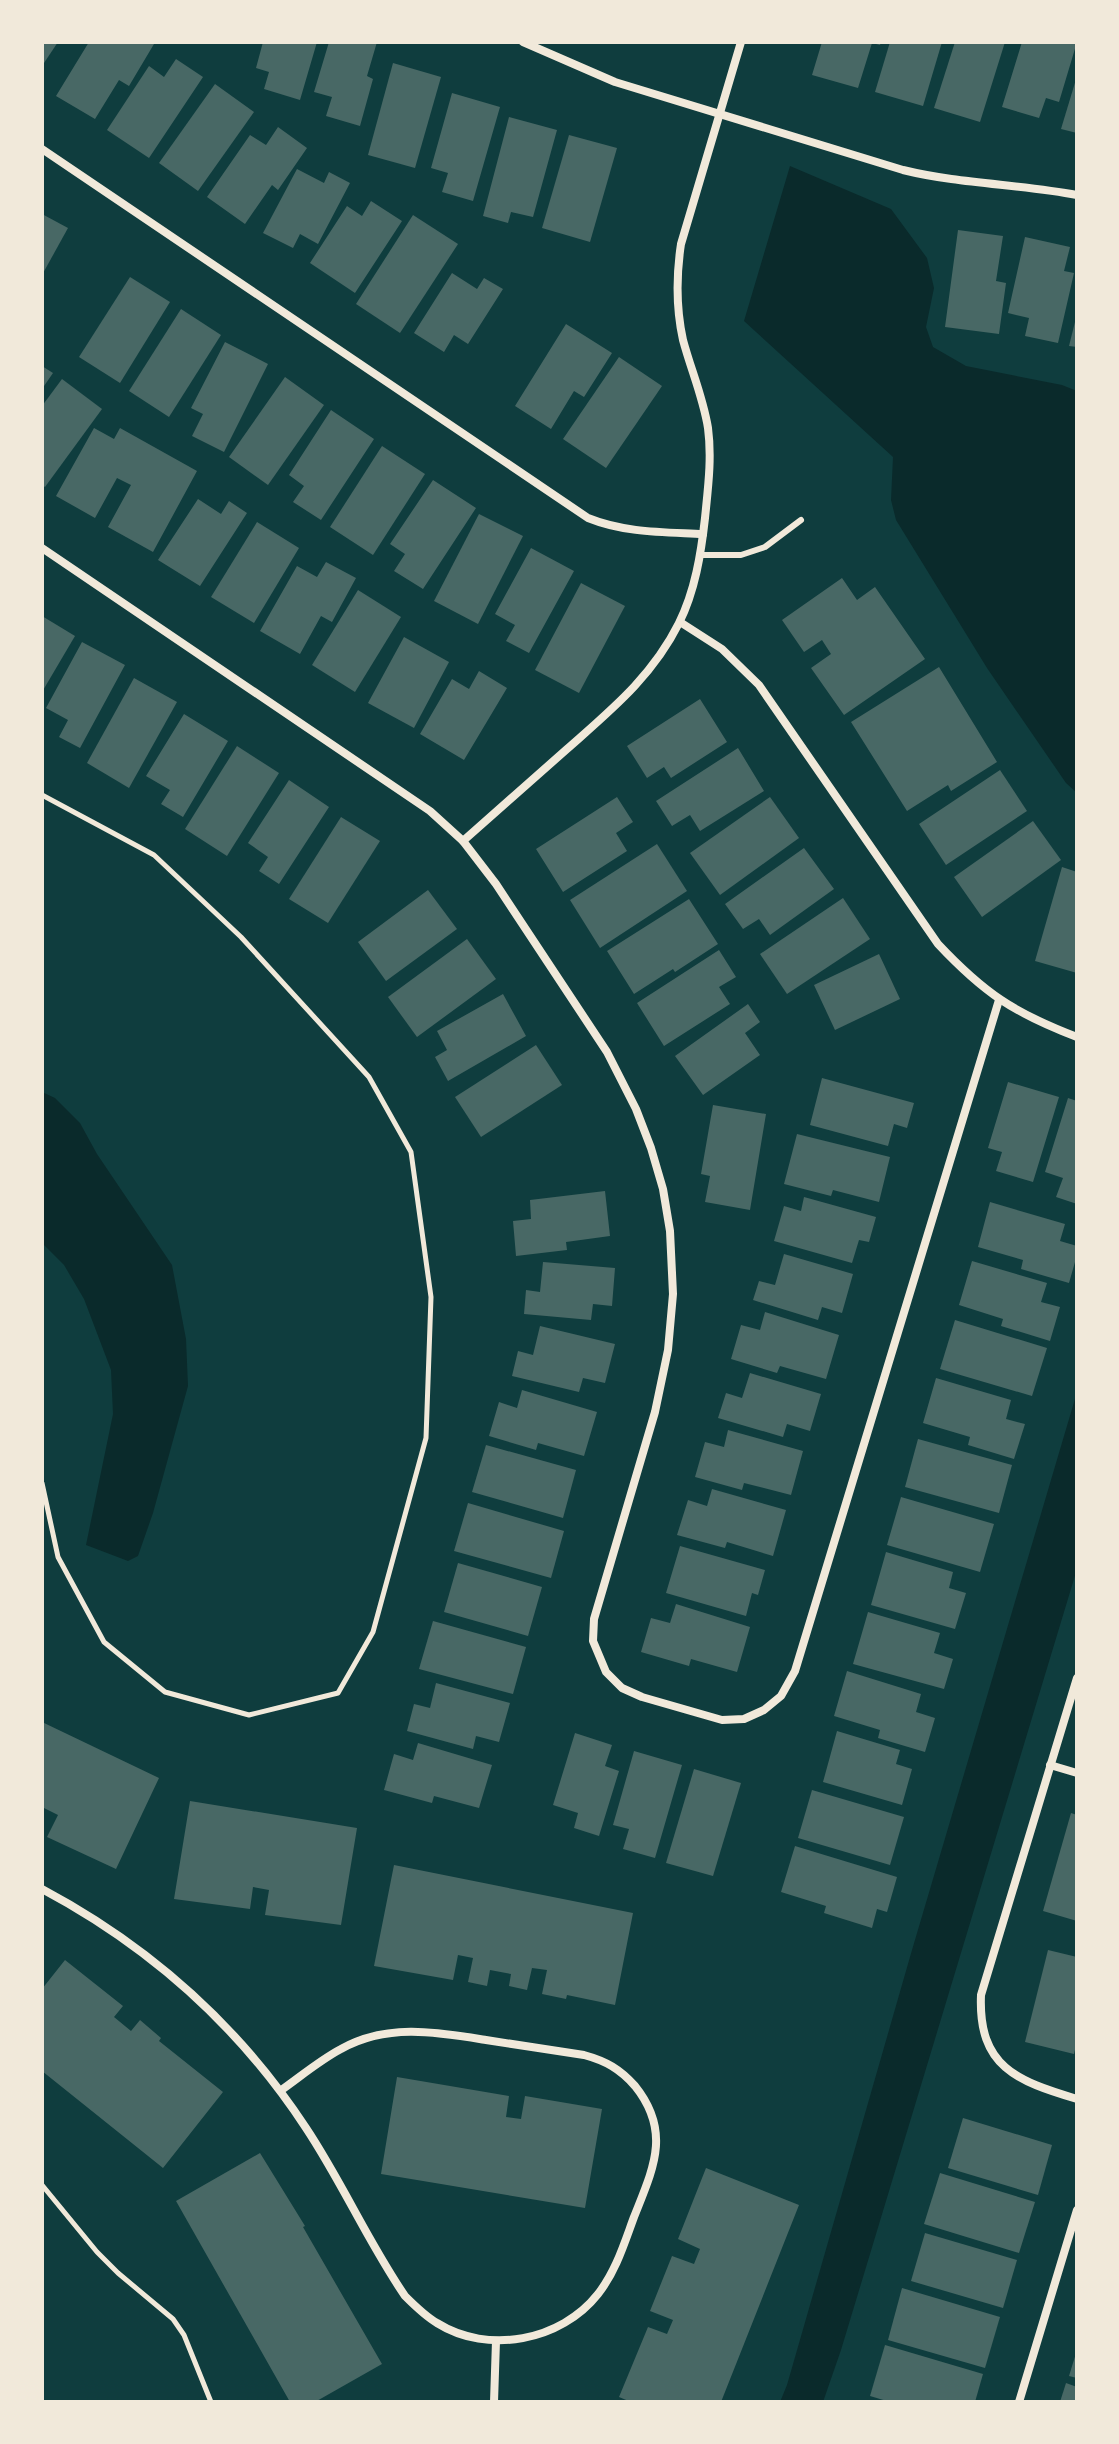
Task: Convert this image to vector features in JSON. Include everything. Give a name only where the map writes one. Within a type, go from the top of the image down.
[{"type":"street","points":[[523,42],[615,82],[926,176],[1037,187],[1077,195]]},
{"type":"street","points":[[463,841],[632,692],[659,659],[680,622],[694,581],[710,472],[708,429],[679,319],[677,269],[681,244],[741,42]]},
{"type":"street","points":[[42,149],[588,518],[631,530],[703,534]]},
{"type":"street","points":[[42,548],[430,811],[463,841],[496,884],[607,1052],[636,1109],[663,1189],[670,1231],[673,1294],[668,1350],[655,1412],[594,1619],[593,1641],[606,1672],[622,1688],[642,1697],[722,1720],[744,1719],[764,1710],[781,1696],[795,1671],[999,1000]]},
{"type":"street","points":[[680,622],[722,649],[759,685],[938,944],[968,976],[999,1000],[1038,1022],[1077,1037]]},
{"type":"street","points":[[1077,1678],[981,1995],[980,2016],[994,2055],[1017,2078],[1077,2099]]},
{"type":"street","points":[[1050,1765],[1077,1773]]},
{"type":"street","points":[[42,1889],[79,1909],[145,1953],[186,1987],[241,2043],[307,2130],[405,2296],[421,2312],[459,2334],[496,2341],[530,2337],[561,2325],[580,2313],[609,2279],[654,2166],[657,2145],[655,2123],[648,2103],[623,2072],[604,2061],[584,2055],[414,2030],[388,2033],[341,2049],[280,2091]]},
{"type":"street","points":[[1019,2402],[1077,2210]]},
{"type":"street","points":[[494,2402],[496,2341]]},
{"type":"lane","points":[[699,555],[741,555],[765,547],[801,520]]},
{"type":"path","points":[[42,795],[154,855],[241,937],[369,1077],[411,1152],[431,1297],[426,1438],[373,1632],[338,1693],[249,1715],[165,1692],[104,1642],[58,1557],[42,1483]]},
{"type":"path","points":[[42,2185],[97,2252],[173,2319],[184,2335],[211,2402]]},
{"type":"water","points":[[790,166],[891,209],[927,258],[934,288],[926,327],[933,347],[966,366],[1062,385],[1077,391],[1077,793],[1066,783],[987,668],[896,520],[891,500],[893,457],[744,321]]},
{"type":"water","points":[[42,1092],[55,1098],[80,1123],[97,1154],[172,1265],[186,1339],[188,1386],[153,1513],[138,1556],[128,1561],[86,1545],[113,1414],[111,1370],[84,1299],[64,1265],[42,1243]]},
{"type":"water","points":[[1077,1392],[1077,1569],[823,2402],[780,2402],[787,2385]]},
{"type":"building","points":[[42,42],[58,42],[42,66]]},
{"type":"building","points":[[89,42],[154,44],[129,86],[119,80],[95,119],[56,96]]},
{"type":"building","points":[[263,42],[317,42],[300,100],[264,89],[269,72],[256,68]]},
{"type":"building","points":[[329,42],[377,42],[367,76],[373,79],[360,126],[326,116],[332,97],[314,92]]},
{"type":"building","points":[[822,42],[881,42],[880,45],[872,43],[858,88],[812,75]]},
{"type":"building","points":[[890,42],[942,42],[923,106],[875,92]]},
{"type":"building","points":[[955,42],[1005,42],[980,122],[934,108]]},
{"type":"building","points":[[1022,42],[1077,42],[1059,102],[1046,98],[1039,118],[1002,107]]},
{"type":"building","points":[[176,59],[203,77],[149,158],[107,130],[149,66],[164,77]]},
{"type":"building","points":[[393,63],[441,77],[415,168],[368,155]]},
{"type":"building","points":[[1077,76],[1077,133],[1061,129]]},
{"type":"building","points":[[215,84],[254,112],[198,191],[159,163]]},
{"type":"building","points":[[452,93],[500,107],[473,201],[442,192],[448,173],[431,168]]},
{"type":"building","points":[[509,117],[557,130],[533,217],[511,212],[508,223],[483,216]]},
{"type":"building","points":[[278,127],[307,148],[278,190],[272,185],[245,224],[207,197],[250,135],[266,145]]},
{"type":"building","points":[[569,135],[617,148],[590,242],[542,228]]},
{"type":"building","points":[[297,169],[324,183],[329,172],[350,183],[318,244],[300,234],[293,248],[263,233]]},
{"type":"building","points":[[371,201],[402,221],[355,293],[310,263],[347,206],[362,216]]},
{"type":"building","points":[[42,214],[68,228],[42,275]]},
{"type":"building","points":[[413,215],[458,244],[400,333],[356,304]]},
{"type":"building","points":[[958,230],[1003,236],[996,281],[1006,283],[999,334],[945,327]]},
{"type":"building","points":[[1025,237],[1070,247],[1064,271],[1074,273],[1058,343],[1025,336],[1029,318],[1008,313]]},
{"type":"building","points":[[452,273],[477,289],[484,278],[503,289],[468,344],[454,335],[444,352],[414,333]]},
{"type":"building","points":[[130,277],[170,302],[120,383],[79,357]]},
{"type":"building","points":[[181,309],[221,335],[169,417],[129,391]]},
{"type":"building","points":[[1077,319],[1077,347],[1069,346]]},
{"type":"building","points":[[566,324],[612,353],[584,397],[574,391],[551,429],[515,406]]},
{"type":"building","points":[[225,342],[268,364],[224,452],[192,436],[203,414],[191,408]]},
{"type":"building","points":[[619,357],[662,386],[606,468],[563,439]]},
{"type":"building","points":[[42,366],[53,373],[42,389]]},
{"type":"building","points":[[285,377],[324,405],[268,485],[229,457]]},
{"type":"building","points":[[62,379],[102,409],[45,487],[42,485],[42,406]]},
{"type":"building","points":[[331,410],[374,439],[321,520],[293,502],[304,486],[289,475]]},
{"type":"building","points":[[94,428],[114,439],[120,428],[197,471],[153,552],[108,527],[131,485],[117,478],[95,518],[56,496]]},
{"type":"building","points":[[382,446],[425,474],[373,555],[330,527]]},
{"type":"building","points":[[433,480],[476,508],[423,589],[394,571],[405,554],[390,544]]},
{"type":"building","points":[[198,499],[221,514],[229,501],[247,513],[200,586],[158,560]]},
{"type":"building","points":[[479,514],[523,536],[478,624],[434,601]]},
{"type":"building","points":[[257,522],[299,548],[254,623],[211,597]]},
{"type":"building","points":[[531,548],[574,571],[529,653],[506,641],[515,625],[495,614]]},
{"type":"building","points":[[326,562],[356,578],[332,622],[321,616],[300,654],[260,631],[297,566],[317,577]]},
{"type":"building","points":[[842,578],[857,600],[875,587],[925,659],[844,715],[811,668],[831,654],[822,640],[804,652],[782,620]]},
{"type":"building","points":[[581,583],[625,606],[579,693],[535,670]]},
{"type":"building","points":[[358,590],[401,617],[355,692],[312,665]]},
{"type":"building","points":[[42,616],[75,636],[42,692]]},
{"type":"building","points":[[404,637],[449,662],[414,728],[368,703]]},
{"type":"building","points":[[82,642],[125,665],[80,748],[59,737],[68,720],[46,708]]},
{"type":"building","points":[[939,667],[997,762],[951,791],[948,785],[907,811],[851,722]]},
{"type":"building","points":[[479,671],[507,688],[464,760],[420,734],[452,679],[469,689]]},
{"type":"building","points":[[134,678],[177,702],[129,788],[87,763]]},
{"type":"building","points":[[700,699],[727,742],[671,778],[664,767],[647,778],[627,746]]},
{"type":"building","points":[[184,714],[228,741],[183,817],[161,804],[170,790],[146,776]]},
{"type":"building","points":[[237,746],[279,773],[227,856],[185,829]]},
{"type":"building","points":[[738,748],[764,791],[700,831],[690,815],[672,826],[656,801]]},
{"type":"building","points":[[1000,770],[1027,811],[946,865],[919,824]]},
{"type":"building","points":[[289,780],[329,807],[279,884],[259,871],[268,857],[248,843]]},
{"type":"building","points":[[617,797],[633,822],[616,833],[627,851],[563,892],[536,849]]},
{"type":"building","points":[[770,797],[799,838],[720,895],[690,853]]},
{"type":"building","points":[[341,817],[380,841],[328,923],[289,899]]},
{"type":"building","points":[[1033,821],[1061,860],[982,917],[954,877]]},
{"type":"building","points":[[657,844],[687,891],[600,948],[570,900]]},
{"type":"building","points":[[804,848],[834,889],[770,935],[759,919],[743,929],[725,904]]},
{"type":"building","points":[[1062,867],[1077,872],[1077,973],[1035,961]]},
{"type":"building","points":[[428,890],[457,929],[386,981],[358,942]]},
{"type":"building","points":[[843,898],[870,939],[787,994],[760,954]]},
{"type":"building","points":[[689,899],[718,944],[634,994],[607,951]]},
{"type":"building","points":[[467,939],[496,979],[417,1037],[388,997]]},
{"type":"building","points":[[719,950],[736,977],[719,987],[730,1004],[664,1046],[637,1003]]},
{"type":"building","points":[[879,954],[900,999],[835,1030],[814,985]]},
{"type":"building","points":[[503,994],[526,1036],[448,1081],[435,1057],[447,1050],[437,1031]]},
{"type":"building","points":[[748,1004],[760,1022],[745,1033],[760,1055],[703,1095],[675,1056]]},
{"type":"building","points":[[536,1045],[562,1085],[481,1137],[455,1097]]},
{"type":"building","points":[[822,1078],[914,1103],[907,1128],[894,1124],[888,1146],[810,1125]]},
{"type":"building","points":[[1008,1082],[1059,1097],[1033,1182],[996,1171],[1002,1152],[988,1148]]},
{"type":"building","points":[[1068,1098],[1077,1101],[1077,1204],[1056,1197],[1063,1178],[1045,1172]]},
{"type":"building","points":[[713,1105],[766,1114],[750,1210],[705,1202],[710,1176],[701,1174]]},
{"type":"building","points":[[797,1134],[890,1157],[879,1202],[833,1190],[831,1196],[784,1184]]},
{"type":"building","points":[[605,1191],[610,1236],[566,1242],[567,1250],[516,1256],[513,1221],[531,1219],[530,1200]]},
{"type":"building","points":[[804,1197],[876,1217],[869,1242],[859,1240],[852,1263],[774,1241],[784,1206],[801,1211]]},
{"type":"building","points":[[990,1202],[1065,1224],[1060,1241],[1077,1246],[1069,1283],[1021,1269],[1023,1260],[978,1247]]},
{"type":"building","points":[[784,1254],[853,1274],[842,1313],[822,1307],[818,1320],[753,1300],[759,1281],[775,1285]]},
{"type":"building","points":[[972,1261],[1047,1283],[1041,1302],[1060,1307],[1050,1341],[1001,1326],[1003,1319],[959,1305]]},
{"type":"building","points":[[543,1262],[615,1268],[612,1306],[593,1304],[591,1320],[524,1314],[526,1290],[540,1292]]},
{"type":"building","points":[[765,1312],[839,1335],[826,1379],[780,1366],[777,1373],[731,1359],[741,1325],[760,1330]]},
{"type":"building","points":[[955,1320],[1047,1348],[1032,1396],[940,1369]]},
{"type":"building","points":[[540,1326],[615,1344],[605,1383],[583,1378],[579,1392],[512,1376],[518,1351],[533,1355]]},
{"type":"building","points":[[750,1373],[821,1394],[810,1431],[787,1424],[783,1437],[718,1418],[726,1393],[742,1398]]},
{"type":"building","points":[[936,1378],[1011,1400],[1006,1419],[1025,1424],[1014,1459],[968,1445],[970,1437],[923,1423]]},
{"type":"building","points":[[522,1390],[597,1412],[584,1456],[538,1443],[536,1450],[489,1436],[499,1402],[517,1408]]},
{"type":"building","points":[[728,1430],[803,1451],[791,1495],[744,1483],[742,1490],[695,1477],[705,1442],[724,1447]]},
{"type":"building","points":[[918,1439],[1012,1465],[999,1513],[905,1487]]},
{"type":"building","points":[[486,1445],[576,1470],[563,1518],[472,1492]]},
{"type":"building","points":[[712,1489],[786,1510],[773,1556],[727,1542],[725,1548],[677,1535],[688,1500],[707,1506]]},
{"type":"building","points":[[901,1497],[994,1524],[980,1572],[887,1545]]},
{"type":"building","points":[[468,1503],[564,1531],[551,1578],[454,1551]]},
{"type":"building","points":[[680,1546],[765,1570],[758,1595],[752,1593],[746,1616],[666,1593]]},
{"type":"building","points":[[886,1552],[953,1572],[949,1588],[966,1593],[955,1629],[871,1605]]},
{"type":"building","points":[[458,1563],[542,1587],[528,1636],[444,1612]]},
{"type":"building","points":[[676,1604],[750,1627],[737,1672],[691,1659],[689,1666],[641,1652],[651,1618],[670,1623]]},
{"type":"building","points":[[868,1612],[940,1633],[934,1653],[953,1659],[944,1689],[853,1664]]},
{"type":"building","points":[[433,1621],[526,1647],[513,1694],[419,1669]]},
{"type":"building","points":[[847,1671],[921,1694],[916,1712],[935,1718],[925,1752],[878,1738],[880,1730],[834,1716]]},
{"type":"building","points":[[436,1683],[510,1703],[499,1742],[476,1736],[473,1749],[407,1731],[414,1704],[430,1708]]},
{"type":"building","points":[[42,1722],[159,1778],[116,1869],[47,1837],[58,1815],[42,1807]]},
{"type":"building","points":[[837,1731],[900,1750],[896,1764],[912,1769],[902,1805],[823,1782]]},
{"type":"building","points":[[575,1733],[612,1745],[605,1766],[619,1771],[599,1836],[574,1828],[578,1813],[553,1805]]},
{"type":"building","points":[[418,1743],[492,1765],[479,1808],[434,1796],[432,1803],[384,1790],[394,1754],[413,1760]]},
{"type":"building","points":[[634,1751],[682,1765],[655,1858],[623,1849],[629,1829],[613,1825]]},
{"type":"building","points":[[694,1769],[741,1783],[713,1876],[666,1863]]},
{"type":"building","points":[[812,1790],[904,1817],[890,1865],[798,1838]]},
{"type":"building","points":[[190,1801],[357,1828],[341,1925],[265,1915],[269,1890],[253,1887],[250,1909],[174,1899]]},
{"type":"building","points":[[1071,1813],[1077,1815],[1077,1921],[1043,1911]]},
{"type":"building","points":[[795,1846],[897,1877],[887,1912],[877,1909],[872,1928],[824,1913],[826,1906],[781,1892]]},
{"type":"building","points":[[394,1865],[633,1913],[615,2005],[567,1995],[566,1999],[542,1994],[547,1970],[532,1968],[527,1990],[509,1986],[511,1974],[490,1970],[487,1986],[468,1982],[473,1958],[458,1955],[453,1980],[374,1966]]},
{"type":"building","points":[[1048,1950],[1077,1957],[1077,2041],[1074,2054],[1025,2042]]},
{"type":"building","points":[[65,1960],[123,2006],[114,2017],[131,2031],[140,2020],[161,2038],[159,2041],[223,2092],[163,2168],[42,2071],[42,1989]]},
{"type":"building","points":[[397,2077],[509,2096],[506,2117],[521,2119],[525,2096],[602,2109],[585,2208],[381,2174]]},
{"type":"building","points":[[963,2118],[1052,2145],[1038,2195],[948,2168]]},
{"type":"building","points":[[260,2153],[305,2226],[382,2364],[315,2402],[290,2402],[176,2201]]},
{"type":"building","points":[[706,2168],[799,2205],[721,2402],[631,2402],[619,2397],[648,2327],[667,2334],[673,2320],[650,2311],[672,2256],[694,2264],[700,2249],[678,2239]]},
{"type":"building","points":[[940,2173],[1035,2202],[1019,2253],[924,2224]]},
{"type":"building","points":[[925,2233],[1017,2260],[1003,2308],[911,2281]]},
{"type":"building","points":[[902,2288],[1000,2317],[985,2368],[888,2340]]},
{"type":"building","points":[[885,2345],[983,2374],[975,2402],[890,2402],[870,2396]]},
{"type":"building","points":[[1077,2350],[1077,2378],[1069,2376]]},
{"type":"building","points":[[1066,2383],[1077,2387],[1077,2402],[1060,2402]]}]
